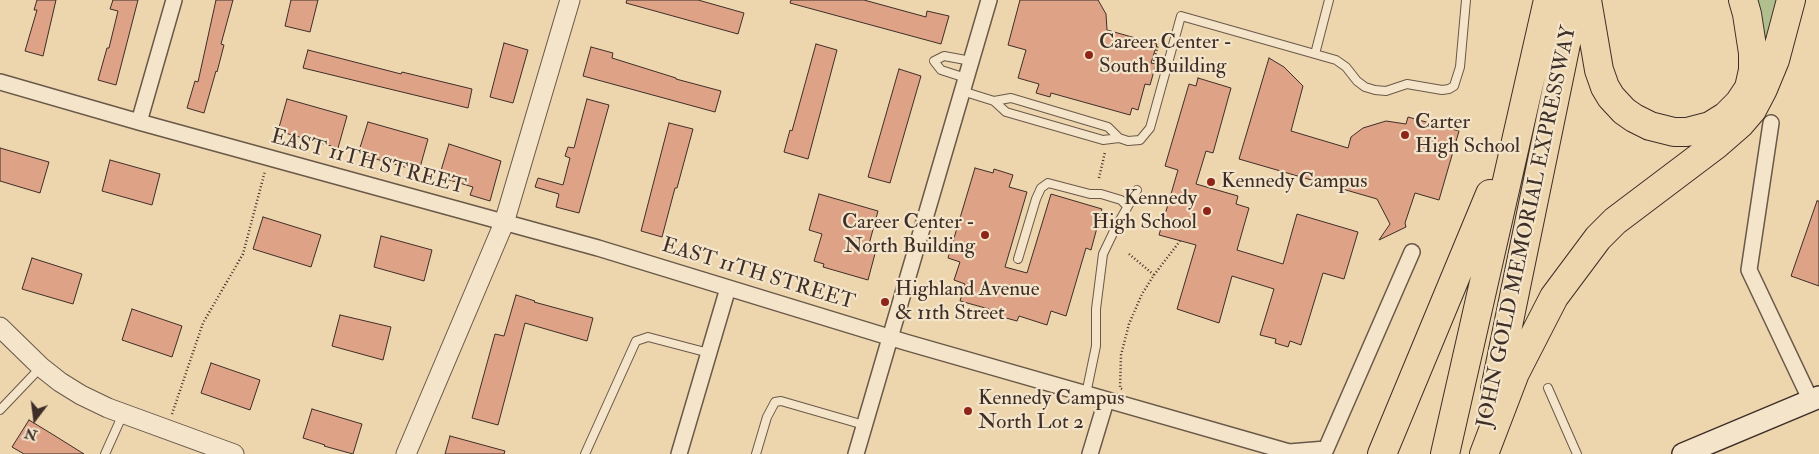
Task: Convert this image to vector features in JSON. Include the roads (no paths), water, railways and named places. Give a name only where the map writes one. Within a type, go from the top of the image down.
[{"type":"highway","name":"JOHN GOLD MEMORIAL EXPRESSWAY","points":[[1445,454],[1548,0]]},
{"type":"highway","name":"JOHN GOLD MEMORIAL EXPRESSWAY","points":[[1482,454],[1575,0]]},
{"type":"highway","points":[[1587,0],[1599,70],[1605,87],[1612,97],[1624,111],[1650,126],[1674,132],[1686,132],[1710,126],[1726,116],[1739,103],[1749,88],[1753,70],[1753,53],[1747,14],[1742,0]]},
{"type":"highway","points":[[1482,454],[1515,372],[1554,297],[1575,267],[1598,238],[1615,221],[1717,144],[1740,124],[1752,110],[1775,60],[1791,0]]},
{"type":"highway","points":[[1382,454],[1484,211],[1527,94]]},
{"type":"main road","points":[[1683,454],[1815,399]]},
{"type":"street","points":[[139,122],[174,0]]},
{"type":"street","points":[[406,454],[504,223],[570,0]]},
{"type":"street","points":[[856,454],[989,0]]},
{"type":"street","name":"EAST 11TH STREET","points":[[0,82],[598,248],[1106,401],[1290,452],[1326,449],[1412,252]]},
{"type":"street","points":[[1771,123],[1748,270],[1755,287],[1815,399]]},
{"type":"street","points":[[679,454],[728,288]]},
{"type":"street","points":[[0,327],[41,367],[81,395],[123,414],[234,454]]},
{"type":"street","points":[[1090,454],[1106,401]]},
{"type":"lane","points":[[1315,54],[1330,0]]},
{"type":"lane","points":[[971,61],[944,56],[934,61],[941,70],[994,101],[1006,112],[1104,140],[1119,138],[1128,141],[1140,140],[1150,128],[1181,16],[1336,60],[1346,67],[1357,81],[1365,87],[1375,90],[1386,91],[1407,84],[1442,90],[1454,86],[1457,79],[1460,67],[1466,0]]},
{"type":"lane","points":[[994,101],[1012,98],[1108,127],[1119,138]]},
{"type":"lane","points":[[1018,260],[1036,199],[1041,188],[1048,183],[1090,194],[1101,194],[1121,200],[1127,206]]},
{"type":"lane","points":[[1086,394],[1096,346],[1096,309],[1103,254],[1137,190]]},
{"type":"lane","points":[[585,454],[636,342],[648,337],[709,353]]},
{"type":"lane","points":[[0,410],[41,367]]},
{"type":"lane","points":[[1548,388],[1577,454]]},
{"type":"lane","points":[[756,454],[767,417],[775,402],[781,401],[864,425]]},
{"type":"lane","points":[[105,454],[123,414]]},
{"type":"place","name":"Career Center - South Building","points":[[1089,55]]},
{"type":"place","name":"Carter High School","points":[[1405,135]]},
{"type":"place","name":"Kennedy Campus","points":[[1211,182]]},
{"type":"place","name":"Kennedy High School","points":[[1207,211]]},
{"type":"place","name":"Career Center - North Building","points":[[985,235]]},
{"type":"place","name":"Highland Avenue & 11th Street","points":[[885,302]]},
{"type":"place","name":"Kennedy Campus North Lot 2","points":[[968,411]]}]
